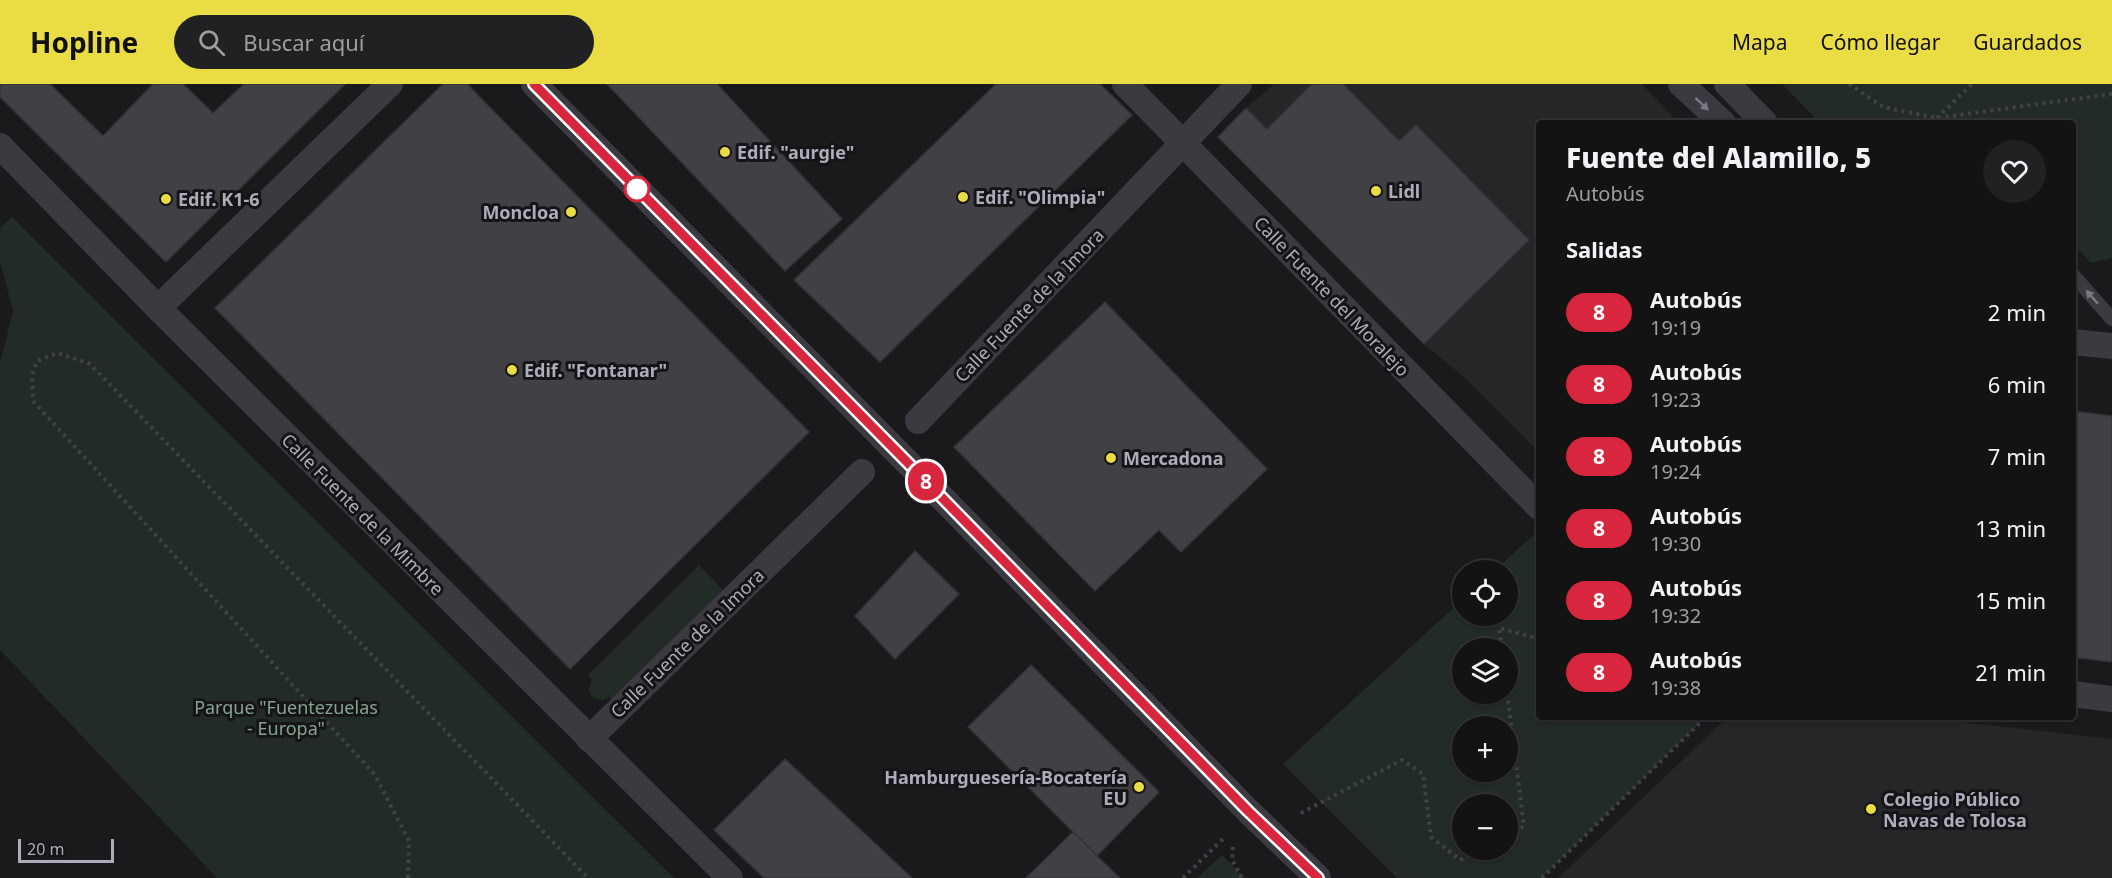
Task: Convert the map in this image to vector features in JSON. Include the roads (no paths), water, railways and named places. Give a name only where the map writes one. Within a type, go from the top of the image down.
[{"type":"street","points":[[158,308],[390,84]]},
{"type":"street","points":[[534,84],[1248,811],[1318,878]]},
{"type":"street","name":"Calle Fuente del Moralejo","points":[[1125,84],[1536,504]]},
{"type":"street","name":"Calle Fuente de la Imora","points":[[918,421],[1239,84]]},
{"type":"street","points":[[1681,84],[1721,120]]},
{"type":"street","points":[[1726,84],[1762,120]]},
{"type":"street","name":"Calle Fuente de la Mimbre","points":[[0,146],[158,308],[730,878]]},
{"type":"street","points":[[2076,344],[2112,346]]},
{"type":"street","name":"Calle Fuente de la Imora","points":[[589,739],[862,472]]},
{"type":"street","points":[[2076,694],[2112,699]]},
{"type":"lane","points":[[2076,278],[2112,319]]},
{"type":"place","name":"Edif. \"aurgie\"","points":[[725,152]]},
{"type":"place","name":"Lidl","points":[[1376,191]]},
{"type":"place","name":"Edif. \"Olimpia\"","points":[[963,197]]},
{"type":"place","name":"Edif. K1-6","points":[[166,199]]},
{"type":"place","name":"Moncloa","points":[[571,212]]},
{"type":"place","name":"Edif. \"Fontanar\"","points":[[512,370]]},
{"type":"place","name":"Mercadona","points":[[1111,458]]},
{"type":"place","name":"Hamburguesería-Bocatería EU","points":[[1139,787]]},
{"type":"place","name":"Colegio Público Navas de Tolosa","points":[[1871,809]]},
{"type":"park label","name":"Parque \"Fuentezuelas - Europa\"","points":[[286,717]]}]
